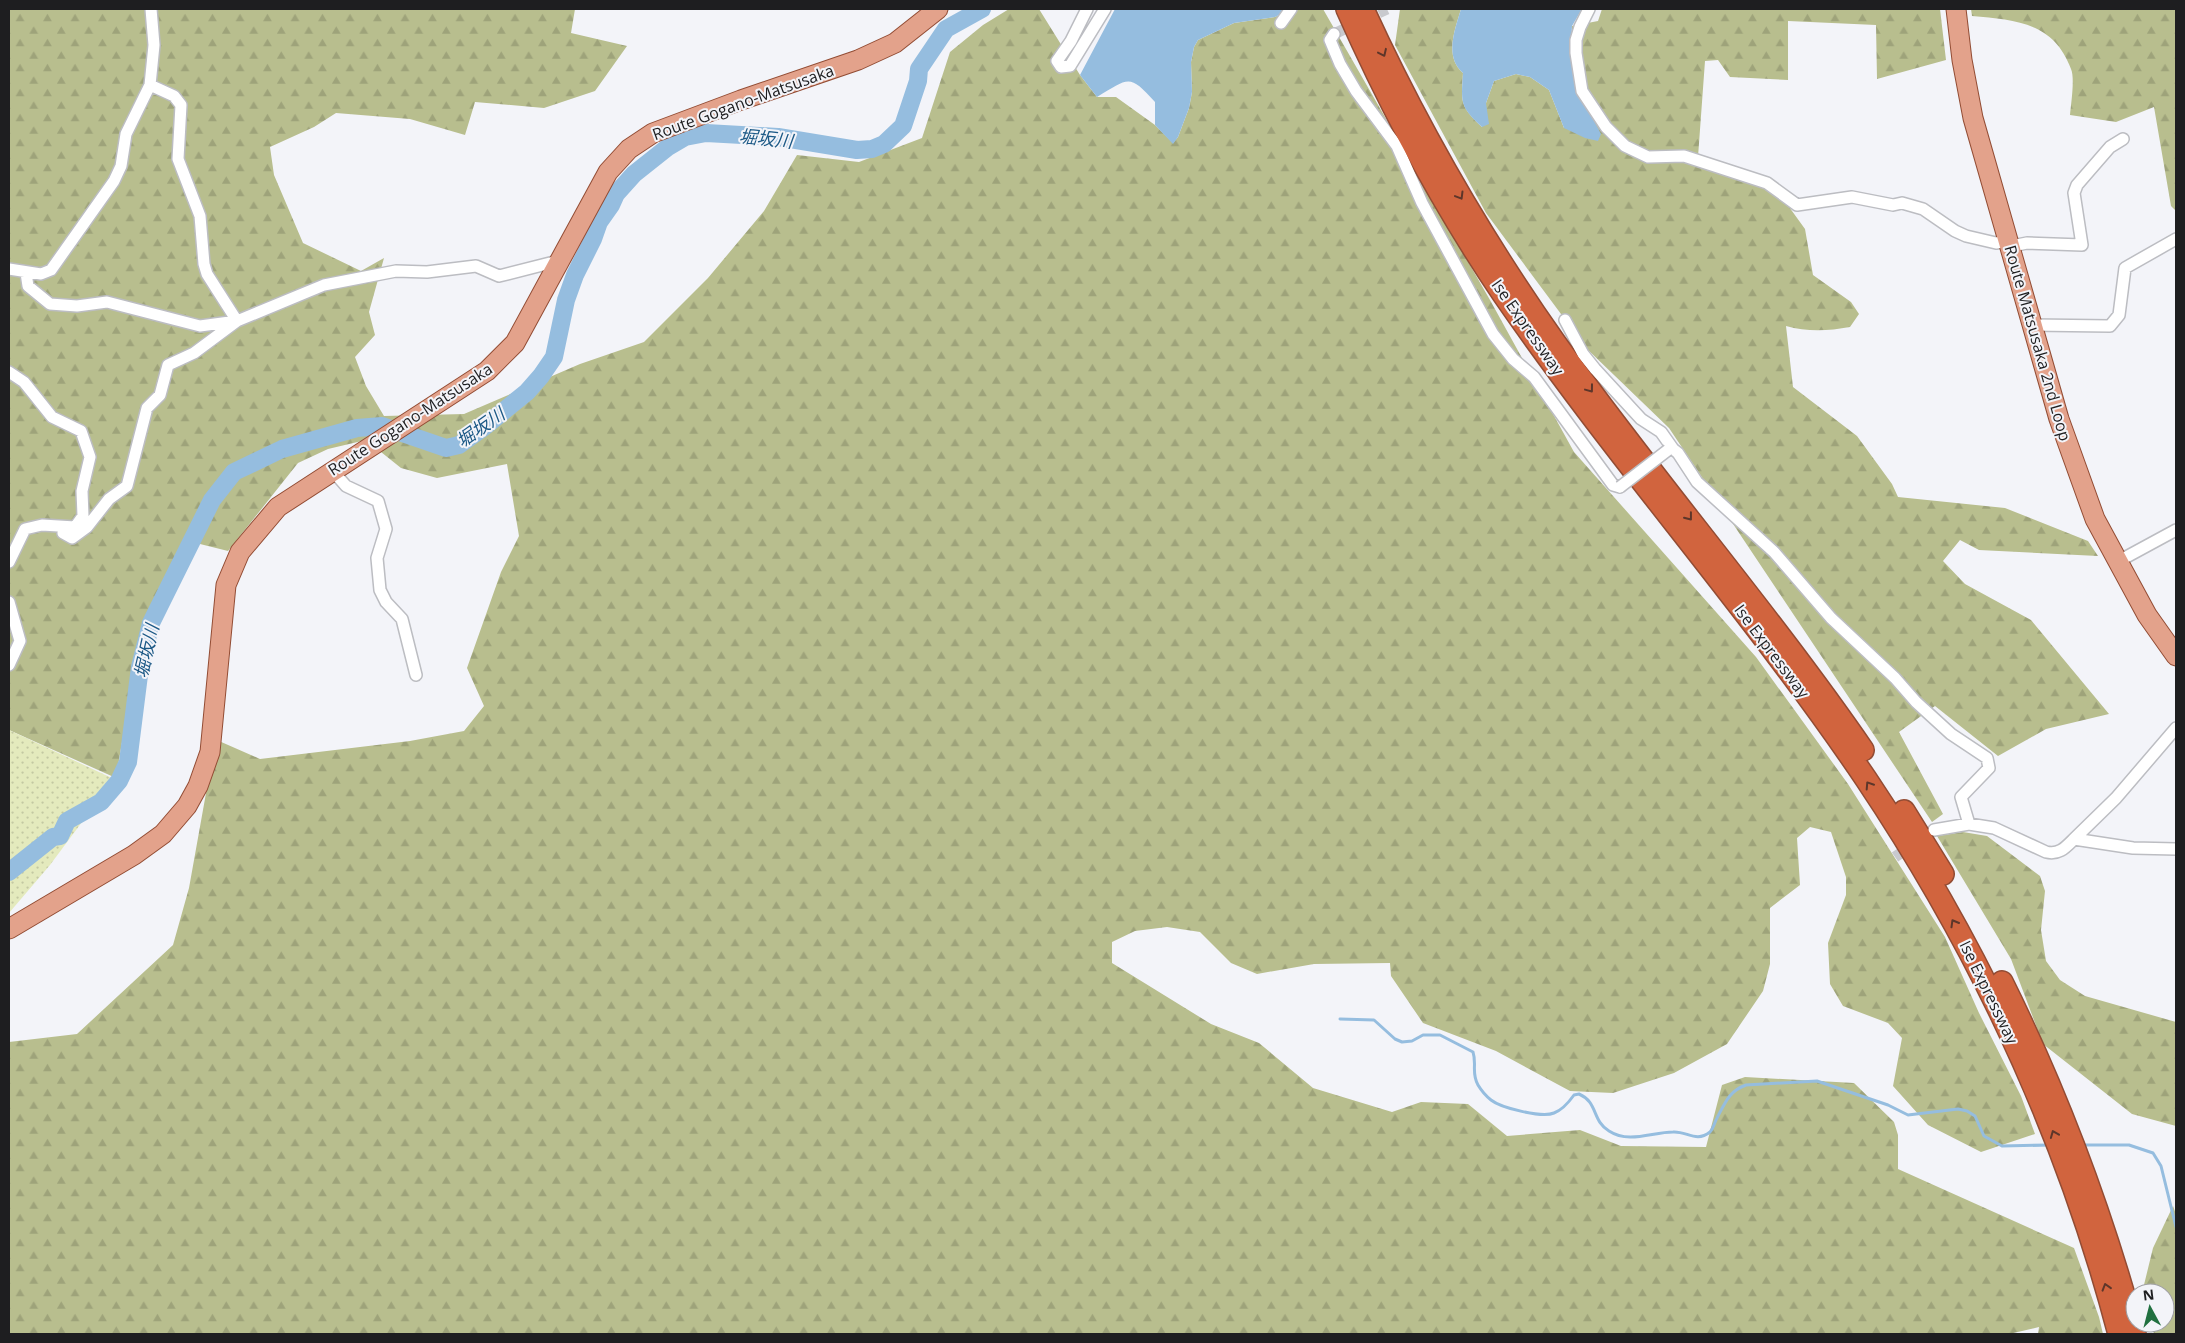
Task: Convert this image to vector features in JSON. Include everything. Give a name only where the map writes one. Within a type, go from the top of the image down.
[{"type":"highway","name":"Ise Expressway","points":[[1347,9],[1370,62],[1427,172],[1501,290],[1582,403],[1827,724],[1907,842],[1986,982],[2036,1090],[2072,1181],[2119,1334]]},
{"type":"highway","name":"Ise Expressway","points":[[1363,9],[1409,105],[1440,164],[1514,282],[1595,395],[1812,679],[1877,770],[1924,842],[1979,937],[2021,1020],[2050,1084],[2103,1225],[2135,1334]]},
{"type":"main road","name":"Route Gogano-Matsusaka","points":[[9,929],[134,855],[164,834],[187,806],[198,786],[210,752],[226,585],[240,552],[278,507],[332,470],[487,371],[515,343],[562,260],[608,172],[629,149],[654,133],[741,100],[858,60],[895,43],[938,9]]},
{"type":"main road","name":"Route Matsusaka 2nd Loop","points":[[1956,9],[1962,60],[1973,118],[2058,419],[2095,519],[2147,615],[2176,656]]},
{"type":"street","points":[[9,269],[41,274],[51,270],[114,181],[121,166],[126,134],[150,85],[154,45],[151,9]]},
{"type":"street","points":[[1087,9],[1071,41],[1057,61],[1061,67],[1070,66],[1105,9]]},
{"type":"street","points":[[1281,23],[1291,9]]},
{"type":"street","points":[[1589,9],[1576,40],[1582,92],[1606,127],[1625,146],[1648,157],[1684,156],[1767,183],[1797,205],[1852,198],[1893,205],[1902,203],[1923,209],[1955,232],[1966,236],[1996,243],[2008,240],[2017,245],[2027,243],[2082,245],[2074,193],[2077,185],[2110,147],[2123,139]]},
{"type":"street","points":[[1334,34],[1330,40],[1340,64],[1356,91],[1397,146],[1422,203],[1493,334],[1513,358],[1534,377],[1613,485],[1620,487],[1671,449]]},
{"type":"street","points":[[150,85],[174,96],[181,105],[178,159],[200,216],[204,264],[207,274],[236,321]]},
{"type":"street","points":[[2032,325],[2110,326],[2119,315],[2125,268],[2176,239]]},
{"type":"street","points":[[26,273],[28,286],[50,304],[77,306],[107,302],[200,326],[236,321],[324,285],[396,271],[427,272],[476,266],[499,276],[562,260]]},
{"type":"street","points":[[1565,320],[1583,354],[1595,370],[1641,419],[1661,432],[1671,449],[1678,453],[1697,482],[1774,552],[1831,618],[1895,678],[1916,702],[1951,734],[1987,758],[1989,768],[1961,797],[1969,824]]},
{"type":"street","points":[[9,372],[24,382],[52,416],[81,431],[90,457],[82,491],[83,516],[75,527],[63,533],[72,538],[86,527],[109,499],[127,486],[147,408],[160,395],[168,365],[194,353],[236,321]]},
{"type":"street","points":[[332,470],[346,486],[378,501],[386,529],[377,558],[380,590],[386,602],[402,619],[416,675]]},
{"type":"street","points":[[9,562],[24,529],[42,525],[75,527]]},
{"type":"street","points":[[2117,562],[2176,530]]},
{"type":"street","points":[[9,602],[20,641],[9,665]]},
{"type":"street","points":[[1934,830],[1969,824],[1994,828],[2046,852],[2055,854],[2064,849],[2116,798],[2176,728]]},
{"type":"street","points":[[2074,838],[2133,848],[2176,848]]},
{"type":"green space","points":[[9,9],[575,9],[571,33],[627,46],[595,91],[544,108],[475,102],[465,135],[410,119],[336,113],[314,127],[270,147],[274,175],[303,243],[361,271],[384,258],[369,312],[375,335],[355,357],[366,386],[384,416],[464,414],[580,364],[644,342],[708,278],[764,211],[797,155],[859,162],[922,138],[950,52],[983,25],[1009,9],[1039,9],[1080,75],[1097,97],[1116,97],[1155,125],[1173,143],[1178,137],[1189,108],[1192,92],[1191,62],[1194,47],[1198,40],[1234,23],[1275,17],[1290,9],[1323,9],[1490,300],[1574,452],[1756,657],[1848,784],[1945,937],[1979,1013],[2021,1096],[2035,1134],[1981,1152],[1928,1125],[1893,1086],[1902,1038],[1888,1023],[1843,1006],[1830,984],[1828,943],[1846,895],[1846,877],[1831,832],[1810,827],[1797,838],[1800,885],[1770,908],[1770,964],[1763,991],[1727,1044],[1674,1073],[1613,1093],[1570,1091],[1496,1051],[1423,1023],[1391,976],[1390,963],[1314,964],[1257,974],[1231,963],[1200,932],[1167,927],[1135,931],[1112,942],[1112,963],[1211,1024],[1259,1043],[1313,1088],[1392,1112],[1421,1102],[1468,1104],[1507,1136],[1580,1130],[1621,1146],[1706,1147],[1722,1085],[1745,1077],[1854,1083],[1894,1122],[1898,1135],[1898,1169],[2074,1248],[2099,1317],[2103,1334],[2038,1334],[2039,1327],[2009,1334],[9,1334],[9,1042],[77,1034],[173,945],[189,888],[208,782],[219,741],[260,759],[410,741],[464,731],[484,706],[467,668],[501,572],[519,536],[507,464],[437,478],[401,468],[366,440],[328,449],[298,463],[228,551],[184,540],[141,629],[116,778],[9,730]]},
{"type":"green space","points":[[1400,9],[1461,9],[1454,34],[1452,51],[1457,66],[1463,73],[1462,98],[1466,109],[1482,127],[1486,103],[1494,81],[1516,74],[1530,77],[1549,90],[1564,128],[1584,102],[1571,44],[1572,26],[1598,21],[1602,9],[1940,9],[1946,60],[1877,79],[1876,25],[1788,21],[1788,80],[1730,77],[1718,60],[1705,61],[1698,157],[1749,183],[1779,193],[1805,229],[1813,275],[1851,302],[1859,314],[1850,327],[1810,330],[1786,326],[1793,387],[1857,436],[1892,484],[1898,497],[2005,508],[2088,541],[2098,556],[1979,550],[1960,540],[1943,561],[1965,584],[2031,620],[2109,714],[2046,729],[1998,756],[1935,706],[1899,732],[1943,814],[1932,822],[1669,428],[1587,349],[1486,213],[1395,45]]},
{"type":"green space","points":[[1971,9],[2176,9],[2176,211],[2171,206],[2154,107],[2116,122],[2070,115],[2072,73],[2064,53],[2054,41],[2031,26],[2018,22],[1972,16]]},
{"type":"green space","points":[[9,730],[114,779],[50,865],[9,913]]},
{"type":"green space","points":[[1963,832],[1987,836],[2040,876],[2045,891],[2041,930],[2046,961],[2060,980],[2085,996],[2176,1022],[2176,1126],[2132,1114],[2043,1044],[2011,959],[1937,836]]},
{"type":"green space","points":[[2173,1206],[2176,1214],[2176,1334],[2154,1333],[2175,1333],[2175,1283],[2144,1283],[2153,1248]]},
{"type":"water","points":[[1115,9],[1291,9],[1275,17],[1234,23],[1198,40],[1194,47],[1191,62],[1192,92],[1189,108],[1178,137],[1173,144],[1155,125],[1155,102],[1139,86],[1128,81],[1097,97],[1080,75]]},
{"type":"water","points":[[1461,9],[1582,9],[1572,26],[1571,44],[1584,102],[1601,134],[1598,141],[1585,138],[1564,128],[1549,90],[1530,77],[1516,74],[1494,81],[1486,103],[1489,124],[1482,127],[1469,114],[1464,104],[1462,98],[1463,73],[1457,66],[1452,51],[1454,34]]},
{"type":"waterway","name":"堀坂川","points":[[9,872],[53,837],[60,836],[67,821],[101,802],[119,781],[128,762],[140,667],[151,623],[212,500],[234,472],[282,449],[357,428],[382,426],[446,448],[459,445],[527,392],[554,357],[566,300],[575,275],[593,239],[599,222],[616,194],[634,174],[668,147],[685,137],[706,133],[778,137],[857,150],[872,149],[884,144],[903,126],[918,81],[919,69],[946,29],[982,9]]},
{"type":"waterway","points":[[1340,1019],[1374,1020],[1395,1039],[1402,1042],[1412,1041],[1423,1035],[1440,1035],[1473,1052],[1476,1081],[1485,1095],[1496,1103],[1522,1111],[1548,1114],[1560,1110],[1574,1095],[1579,1094],[1589,1102],[1604,1127],[1624,1137],[1665,1132],[1678,1132],[1696,1137],[1705,1135],[1710,1132],[1731,1094],[1746,1085],[1817,1081],[1888,1105],[1908,1115],[1958,1109],[1967,1111],[1975,1116],[1984,1136],[2002,1146],[2050,1145]]},
{"type":"waterway","points":[[2081,1145],[2129,1145],[2153,1153],[2161,1166],[2176,1227]]},
{"type":"tunnel","points":[[1334,34],[1387,9]]},
{"type":"tunnel","points":[[1895,857],[1912,845]]}]
